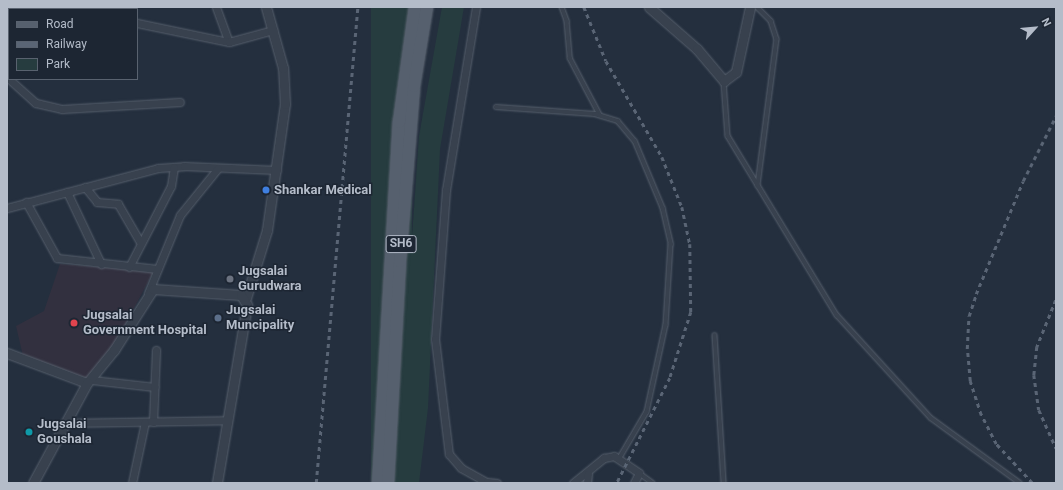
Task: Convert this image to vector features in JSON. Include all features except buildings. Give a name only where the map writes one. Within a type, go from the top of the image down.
[{"type":"main road","name":"SH6","points":[[378,483],[399,122],[415,7]]},
{"type":"main road","name":"SH6","points":[[388,483],[404,216],[414,86],[427,7]]},
{"type":"street","points":[[216,7],[229,42]]},
{"type":"street","points":[[217,483],[246,298],[267,230],[277,170],[285,104],[283,68],[274,30],[266,7]]},
{"type":"street","points":[[476,7],[446,190],[435,339],[449,454],[461,468],[487,482],[497,483]]},
{"type":"street","points":[[649,7],[697,49],[724,81],[736,72],[750,7]]},
{"type":"street","points":[[138,23],[229,42],[274,30]]},
{"type":"street","points":[[10,80],[36,102],[62,109],[180,102]]},
{"type":"street","points":[[7,208],[136,173],[174,167],[277,170]]},
{"type":"street","points":[[129,266],[140,242],[171,186],[174,167]]},
{"type":"street","points":[[33,483],[64,423],[89,382],[148,293],[180,215],[218,168]]},
{"type":"street","points":[[85,187],[97,202],[118,204],[140,242]]},
{"type":"street","points":[[67,192],[101,264]]},
{"type":"street","points":[[26,202],[54,256],[101,264],[157,269]]},
{"type":"street","points":[[148,293],[160,286],[246,298]]},
{"type":"street","points":[[153,422],[156,350]]},
{"type":"street","points":[[7,353],[89,382],[155,387]]},
{"type":"street","points":[[64,423],[228,420]]},
{"type":"street","points":[[132,483],[145,422]]},
{"type":"street","points":[[573,483],[588,474],[604,458],[620,458],[639,473],[634,483]]},
{"type":"street","points":[[587,483],[588,474]]},
{"type":"lane","points":[[562,7],[567,21],[570,58],[600,115]]},
{"type":"lane","points":[[757,7],[771,21],[777,39],[758,186]]},
{"type":"lane","points":[[724,81],[728,136],[820,291],[870,353],[931,418],[1020,483]]},
{"type":"lane","points":[[496,107],[600,115],[618,121],[635,142],[663,208],[671,244],[666,325],[652,396],[647,412],[620,458]]},
{"type":"lane","points":[[715,335],[724,483]]},
{"type":"lane","points":[[639,473],[653,483]]},
{"type":"shaded area","name":"Jugsalai Government Hospital","points":[[60,264],[154,271],[112,349],[85,381],[23,356],[16,326],[44,311]]},
{"type":"green space","points":[[371,7],[412,7],[412,483],[371,483]]},
{"type":"green space","points":[[442,7],[464,7],[440,149],[428,408],[419,483],[395,483],[419,136]]},
{"type":"railway","points":[[316,483],[358,7]]},
{"type":"railway","points":[[584,7],[606,61],[662,157],[682,207],[690,244],[691,312],[670,378],[617,483]]},
{"type":"railway","points":[[1032,483],[996,444],[981,415],[970,381],[967,349],[969,316],[976,294],[1023,181],[1056,116]]},
{"type":"railway","points":[[1056,300],[1037,347],[1034,375],[1039,410],[1056,448]]},
{"type":"place","name":"Shankar Medical","points":[[266,190]]},
{"type":"place","name":"Jugsalai Gurudwara","points":[[230,279]]},
{"type":"place","name":"Jugsalai Muncipality","points":[[218,318]]},
{"type":"place","name":"Jugsalai Government Hospital","points":[[74,323]]},
{"type":"place","name":"Jugsalai Goushala","points":[[29,432]]}]
